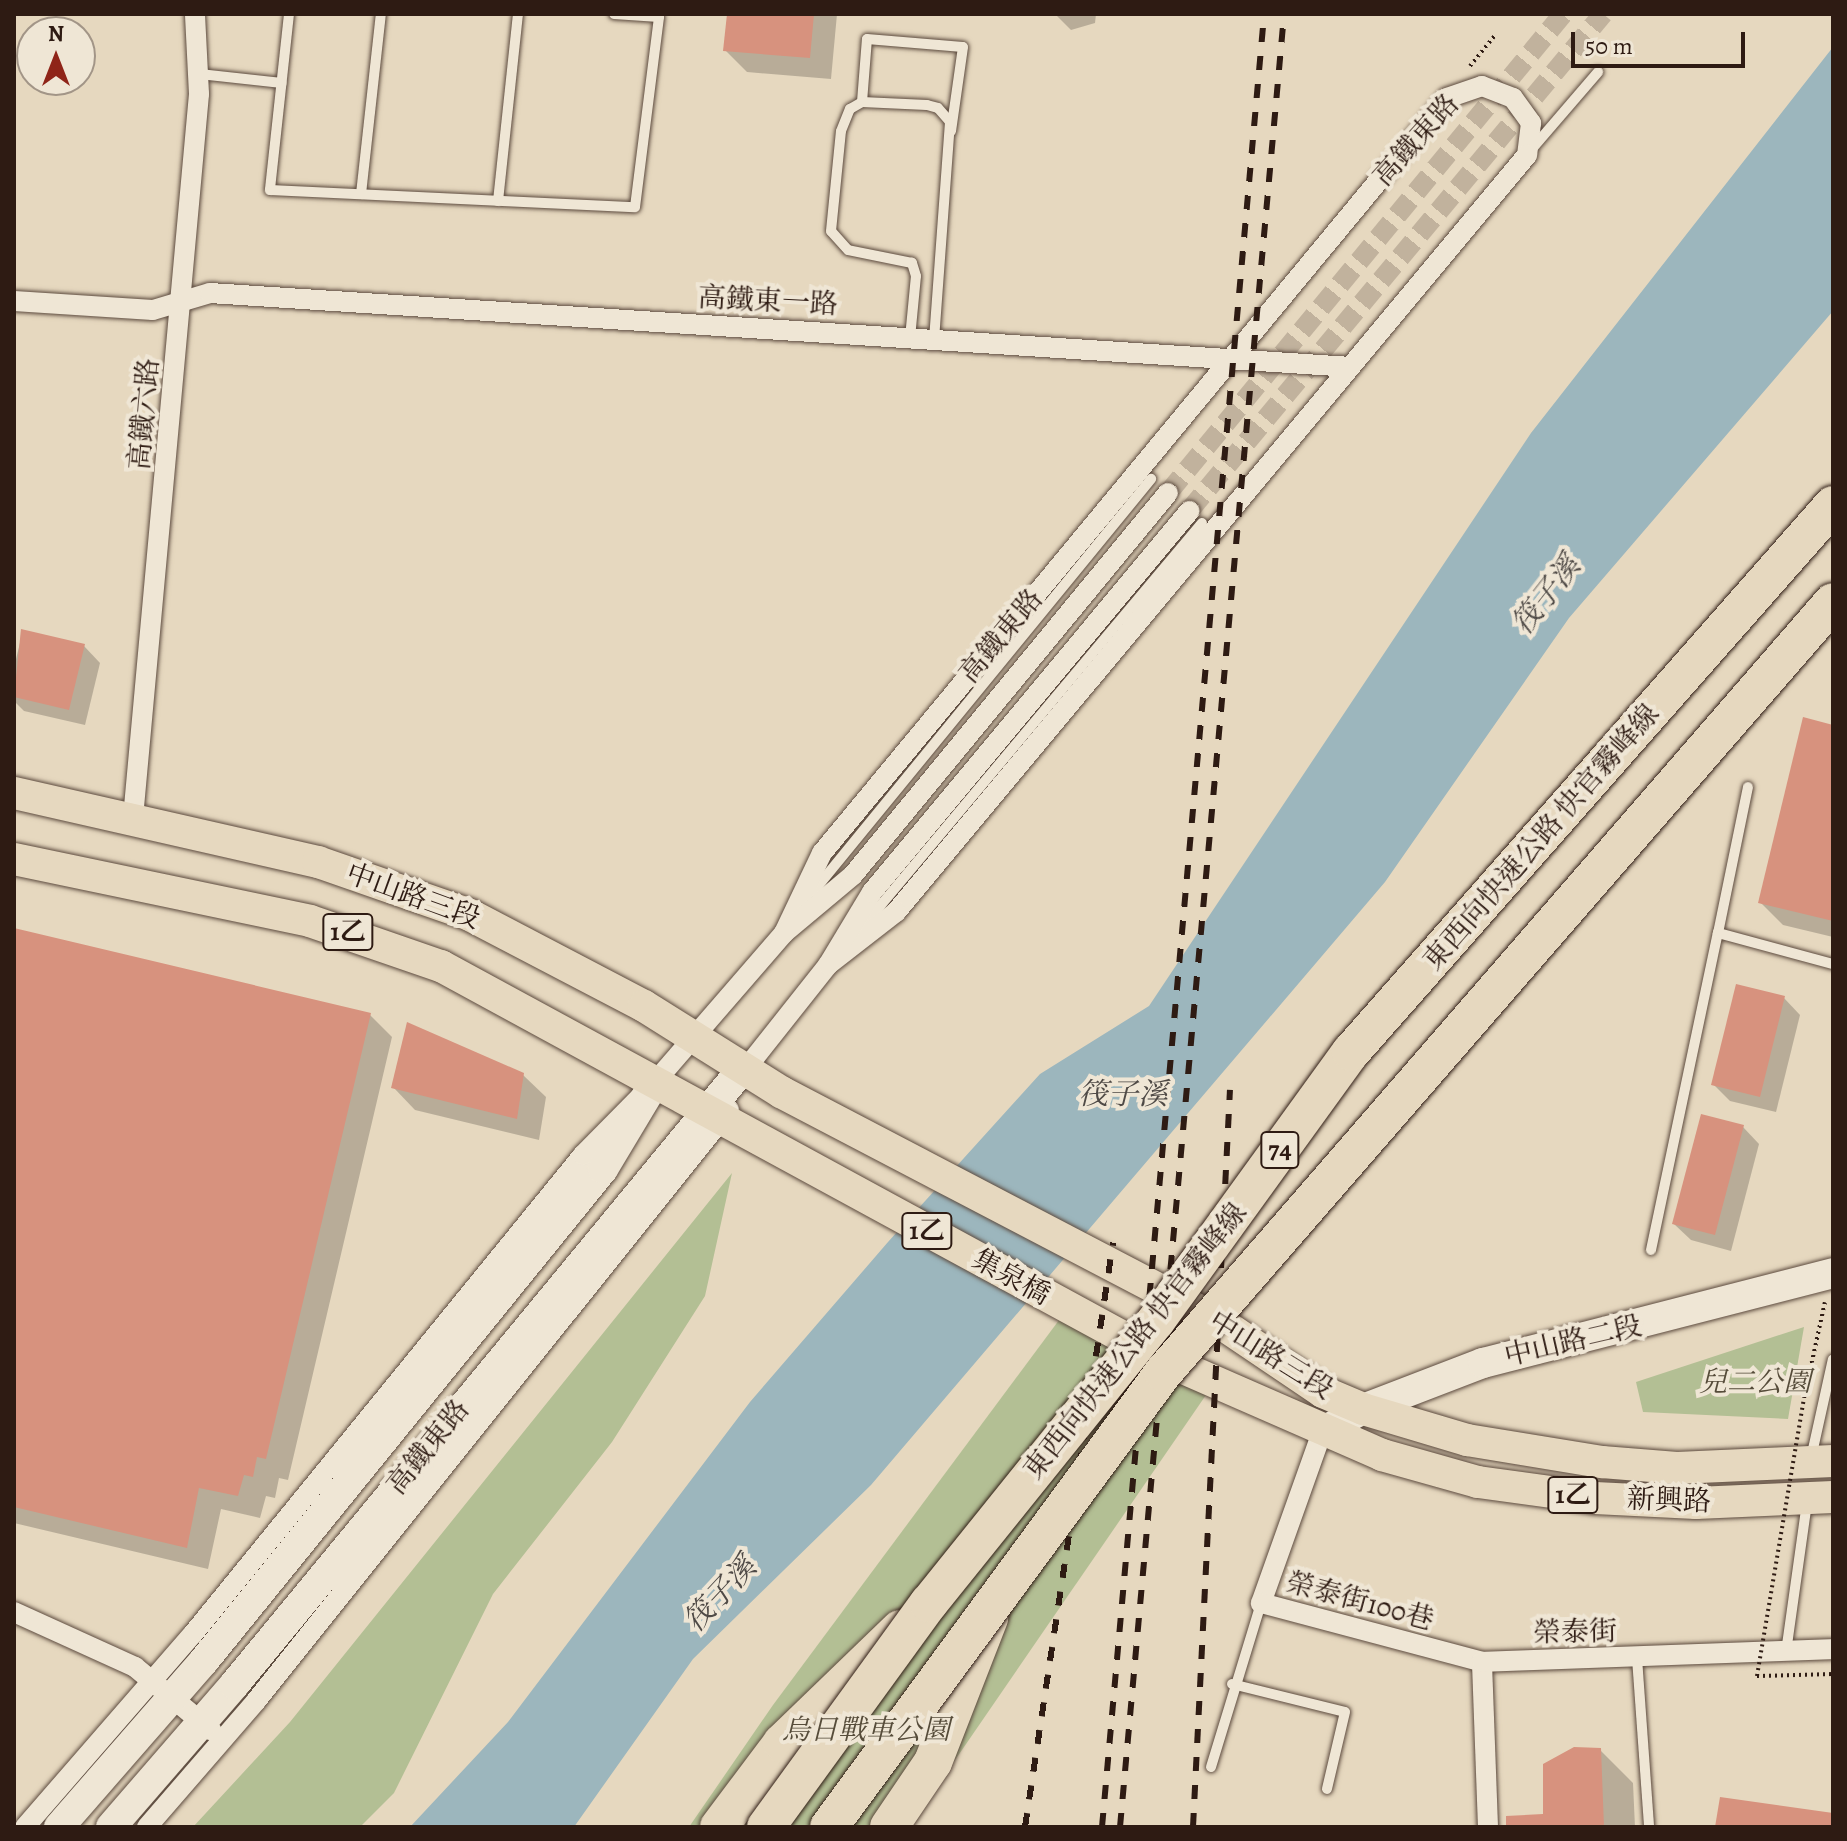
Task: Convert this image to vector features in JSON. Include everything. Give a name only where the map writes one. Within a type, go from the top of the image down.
[{"type":"highway","name":"東西向快速公路 快官霧峰線","points":[[766,1827],[929,1603],[1156,1321],[1351,1052],[1833,505]]},
{"type":"highway","name":"東西向快速公路 快官霧峰線","points":[[829,1827],[991,1611],[1163,1373],[1833,602]]},
{"type":"highway","name":"74","points":[[719,1827],[819,1702],[929,1603]]},
{"type":"highway","name":"74","points":[[889,1827],[933,1762],[991,1611]]},
{"type":"main road","name":"中山路三段","points":[[14,793],[318,862],[414,892],[545,950],[695,1036],[777,1089]]},
{"type":"main road","name":"中山路三段","points":[[14,859],[234,903],[366,937],[511,1001],[725,1121]]},
{"type":"main road","name":"集泉橋","points":[[777,1089],[1137,1278]]},
{"type":"main road","name":"集泉橋","points":[[725,1121],[1110,1331]]},
{"type":"main road","name":"中山路三段","points":[[1137,1278],[1212,1317],[1323,1392],[1363,1409]]},
{"type":"main road","name":"中山路三段","points":[[1110,1331],[1322,1432]]},
{"type":"main road","name":"新興路","points":[[1363,1409],[1467,1440],[1602,1462],[1677,1468],[1821,1463]]},
{"type":"main road","name":"新興路","points":[[1322,1432],[1478,1482],[1595,1498],[1820,1499]]},
{"type":"street","name":"高鐵六路","points":[[133,818],[183,302],[200,74],[195,14]]},
{"type":"street","name":"高鐵東路","points":[[784,933],[822,853],[1447,98],[1482,86],[1513,98],[1531,123],[1527,155],[896,912],[828,965]]},
{"type":"street","name":"高鐵東一路","points":[[14,301],[153,310],[210,293],[1350,367]]},
{"type":"street","name":"高鐵東路","points":[[59,1827],[163,1690],[603,1169],[655,1082],[784,933],[853,875],[1168,493]]},
{"type":"street","name":"高鐵東路","points":[[147,1827],[213,1732],[635,1193],[725,1121],[744,1067],[828,965],[872,892],[1196,517]]},
{"type":"street","name":"中山路二段","points":[[1322,1432],[1363,1409],[1483,1363],[1833,1273]]},
{"type":"street","points":[[783,1827],[1154,1354]]},
{"type":"street","points":[[811,1827],[1154,1354]]},
{"type":"street","name":"榮泰街100巷","points":[[1322,1432],[1261,1603],[1482,1662]]},
{"type":"street","points":[[14,1612],[135,1667],[213,1732]]},
{"type":"street","name":"榮泰街","points":[[1482,1662],[1833,1649]]},
{"type":"street","points":[[1482,1662],[1488,1827]]},
{"type":"street","name":"高鐵東路","points":[[25,1827],[163,1690]]},
{"type":"street","name":"高鐵東路","points":[[111,1827],[213,1732]]},
{"type":"lane","points":[[289,14],[270,190],[635,207],[659,17],[614,14]]},
{"type":"lane","points":[[361,194],[381,14]]},
{"type":"lane","points":[[498,201],[518,14]]},
{"type":"lane","points":[[862,102],[867,39],[963,47],[956,121],[950,133]]},
{"type":"lane","points":[[1527,155],[1598,72]]},
{"type":"lane","points":[[200,74],[282,83]]},
{"type":"lane","points":[[910,338],[916,276],[912,263],[848,250],[831,231],[841,131],[850,109],[862,102],[938,108],[946,113],[950,133],[934,339]]},
{"type":"lane","points":[[784,933],[834,862],[1151,479]]},
{"type":"lane","points":[[1651,1250],[1748,787]]},
{"type":"lane","points":[[1718,933],[1833,964]]},
{"type":"lane","points":[[1821,1463],[1833,1359]]},
{"type":"lane","points":[[1786,1652],[1820,1499]]},
{"type":"lane","points":[[1211,1767],[1232,1684],[1261,1603]]},
{"type":"lane","points":[[1637,1658],[1649,1827]]},
{"type":"lane","points":[[1232,1684],[1345,1712],[1327,1789]]},
{"type":"path","points":[[1467,69],[1496,34]]},
{"type":"path","points":[[1822,1328],[1825,1302]]},
{"type":"path","points":[[1804,1398],[1757,1676],[1833,1674]]},
{"type":"green space","points":[[732,1173],[705,1296],[612,1442],[493,1594],[394,1793],[360,1827],[193,1827],[290,1722]]},
{"type":"green space","name":"烏日戰車公園","points":[[1065,1312],[1217,1379],[909,1827],[689,1827],[773,1705]]},
{"type":"green space","name":"兒二公園","points":[[1804,1327],[1788,1419],[1643,1412],[1636,1382]]},
{"type":"water","name":"筏子溪","points":[[1833,47],[1833,311],[1569,618],[1385,882],[871,1485],[693,1659],[574,1827],[410,1827],[508,1722],[750,1402],[888,1242],[1040,1074],[1149,1006],[1531,433]]},
{"type":"building","points":[[727,14],[814,14],[810,58],[723,51]]},
{"type":"building","points":[[21,629],[85,644],[69,710],[14,697]]},
{"type":"building","points":[[1803,717],[1833,725],[1833,921],[1758,903]]},
{"type":"building","points":[[14,928],[371,1013],[266,1459],[257,1457],[253,1477],[244,1475],[238,1496],[199,1488],[187,1548],[14,1507]]},
{"type":"building","points":[[1736,984],[1785,996],[1760,1097],[1711,1085]]},
{"type":"building","points":[[407,1022],[524,1073],[517,1119],[391,1088]]},
{"type":"building","points":[[1701,1114],[1744,1125],[1715,1235],[1672,1224]]},
{"type":"building","points":[[1574,1747],[1601,1748],[1604,1827],[1506,1827],[1506,1816],[1543,1814],[1543,1764]]},
{"type":"building","points":[[1720,1797],[1833,1813],[1833,1827],[1715,1827]]},
{"type":"tunnel","points":[[1168,493],[1563,14]]},
{"type":"tunnel","points":[[1189,511],[1603,14]]},
{"type":"railway","points":[[1102,1827],[1264,14]]},
{"type":"railway","points":[[1120,1827],[1284,14]]},
{"type":"railway","points":[[1193,1827],[1230,1090]]},
{"type":"railway","points":[[1025,1827],[1113,1243]]}]
